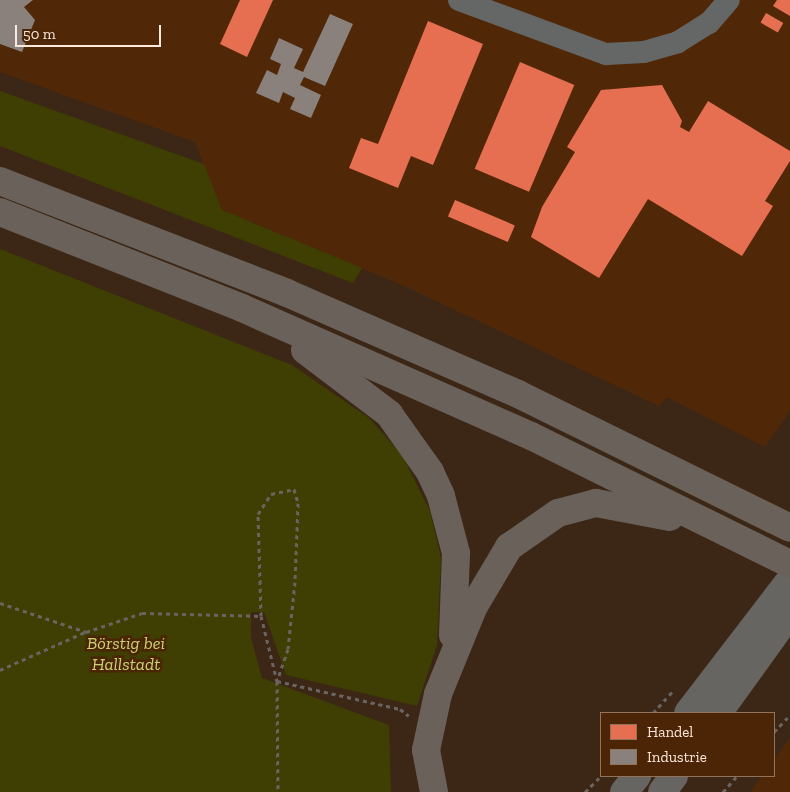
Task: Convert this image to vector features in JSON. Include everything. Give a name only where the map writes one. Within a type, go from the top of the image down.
[{"type":"highway","points":[[0,182],[287,293],[518,394],[790,528]]},
{"type":"highway","points":[[0,212],[242,308],[531,436],[790,564]]},
{"type":"highway","points":[[242,308],[368,394],[422,458],[442,496],[456,554],[456,615],[450,658],[426,750],[434,792]]},
{"type":"highway","points":[[450,658],[497,562],[526,533],[558,513],[596,504],[626,506],[745,541]]},
{"type":"main road","points":[[719,712],[790,580]]},
{"type":"main road","points":[[689,712],[755,645],[790,613]]},
{"type":"main road","points":[[624,792],[636,777]]},
{"type":"main road","points":[[662,792],[673,777]]},
{"type":"street","points":[[459,0],[606,54],[644,52],[678,42],[709,23],[729,0]]},
{"type":"path","points":[[277,681],[288,649],[295,582],[298,511],[294,488],[271,494],[258,514],[261,616],[277,681],[278,792]]},
{"type":"path","points":[[0,603],[86,632]]},
{"type":"path","points":[[0,670],[86,632],[142,613],[261,616]]},
{"type":"path","points":[[277,681],[400,709]]},
{"type":"path","points":[[775,731],[790,715]]},
{"type":"path","points":[[585,792],[600,777]]},
{"type":"path","points":[[723,792],[736,777]]},
{"type":"shaded area","points":[[0,0],[790,0],[790,411],[765,447],[667,397],[659,406],[404,286],[222,210],[195,142],[0,72]]},
{"type":"shaded area","points":[[790,738],[790,792],[750,792],[761,777],[775,777],[775,759]]},
{"type":"green space","points":[[0,91],[204,164],[222,210],[362,268],[353,283],[0,146]]},
{"type":"green space","name":"Börstig bei Hallstadt","points":[[0,249],[292,365],[369,418],[402,455],[430,511],[441,558],[437,645],[417,706],[286,675],[264,612],[251,612],[251,638],[262,678],[389,725],[391,792],[0,792]]},
{"type":"building: Handel","points":[[240,0],[273,0],[247,57],[220,44]]},
{"type":"building: Handel","points":[[777,0],[790,0],[790,16],[773,6]]},
{"type":"building: Handel","points":[[766,13],[783,23],[778,33],[760,23]]},
{"type":"building: Handel","points":[[428,21],[483,44],[433,165],[411,156],[398,188],[349,168],[361,138],[378,144]]},
{"type":"building: Handel","points":[[520,62],[574,85],[529,192],[475,169]]},
{"type":"building: Handel","points":[[662,85],[682,121],[680,127],[689,132],[708,101],[790,151],[790,161],[765,201],[773,206],[742,256],[648,199],[599,278],[531,237],[542,207],[575,152],[567,147],[601,90]]},
{"type":"building: Handel","points":[[455,200],[515,225],[508,242],[448,217]]},
{"type":"building: Industrie","points":[[0,0],[33,0],[24,7],[35,20],[22,52],[0,44]]},
{"type":"building: Industrie","points":[[330,14],[353,24],[325,86],[304,77],[300,85],[321,95],[311,118],[290,109],[295,98],[283,92],[279,103],[256,93],[267,70],[277,75],[281,64],[270,59],[279,38],[303,49],[294,68],[303,72]]}]
